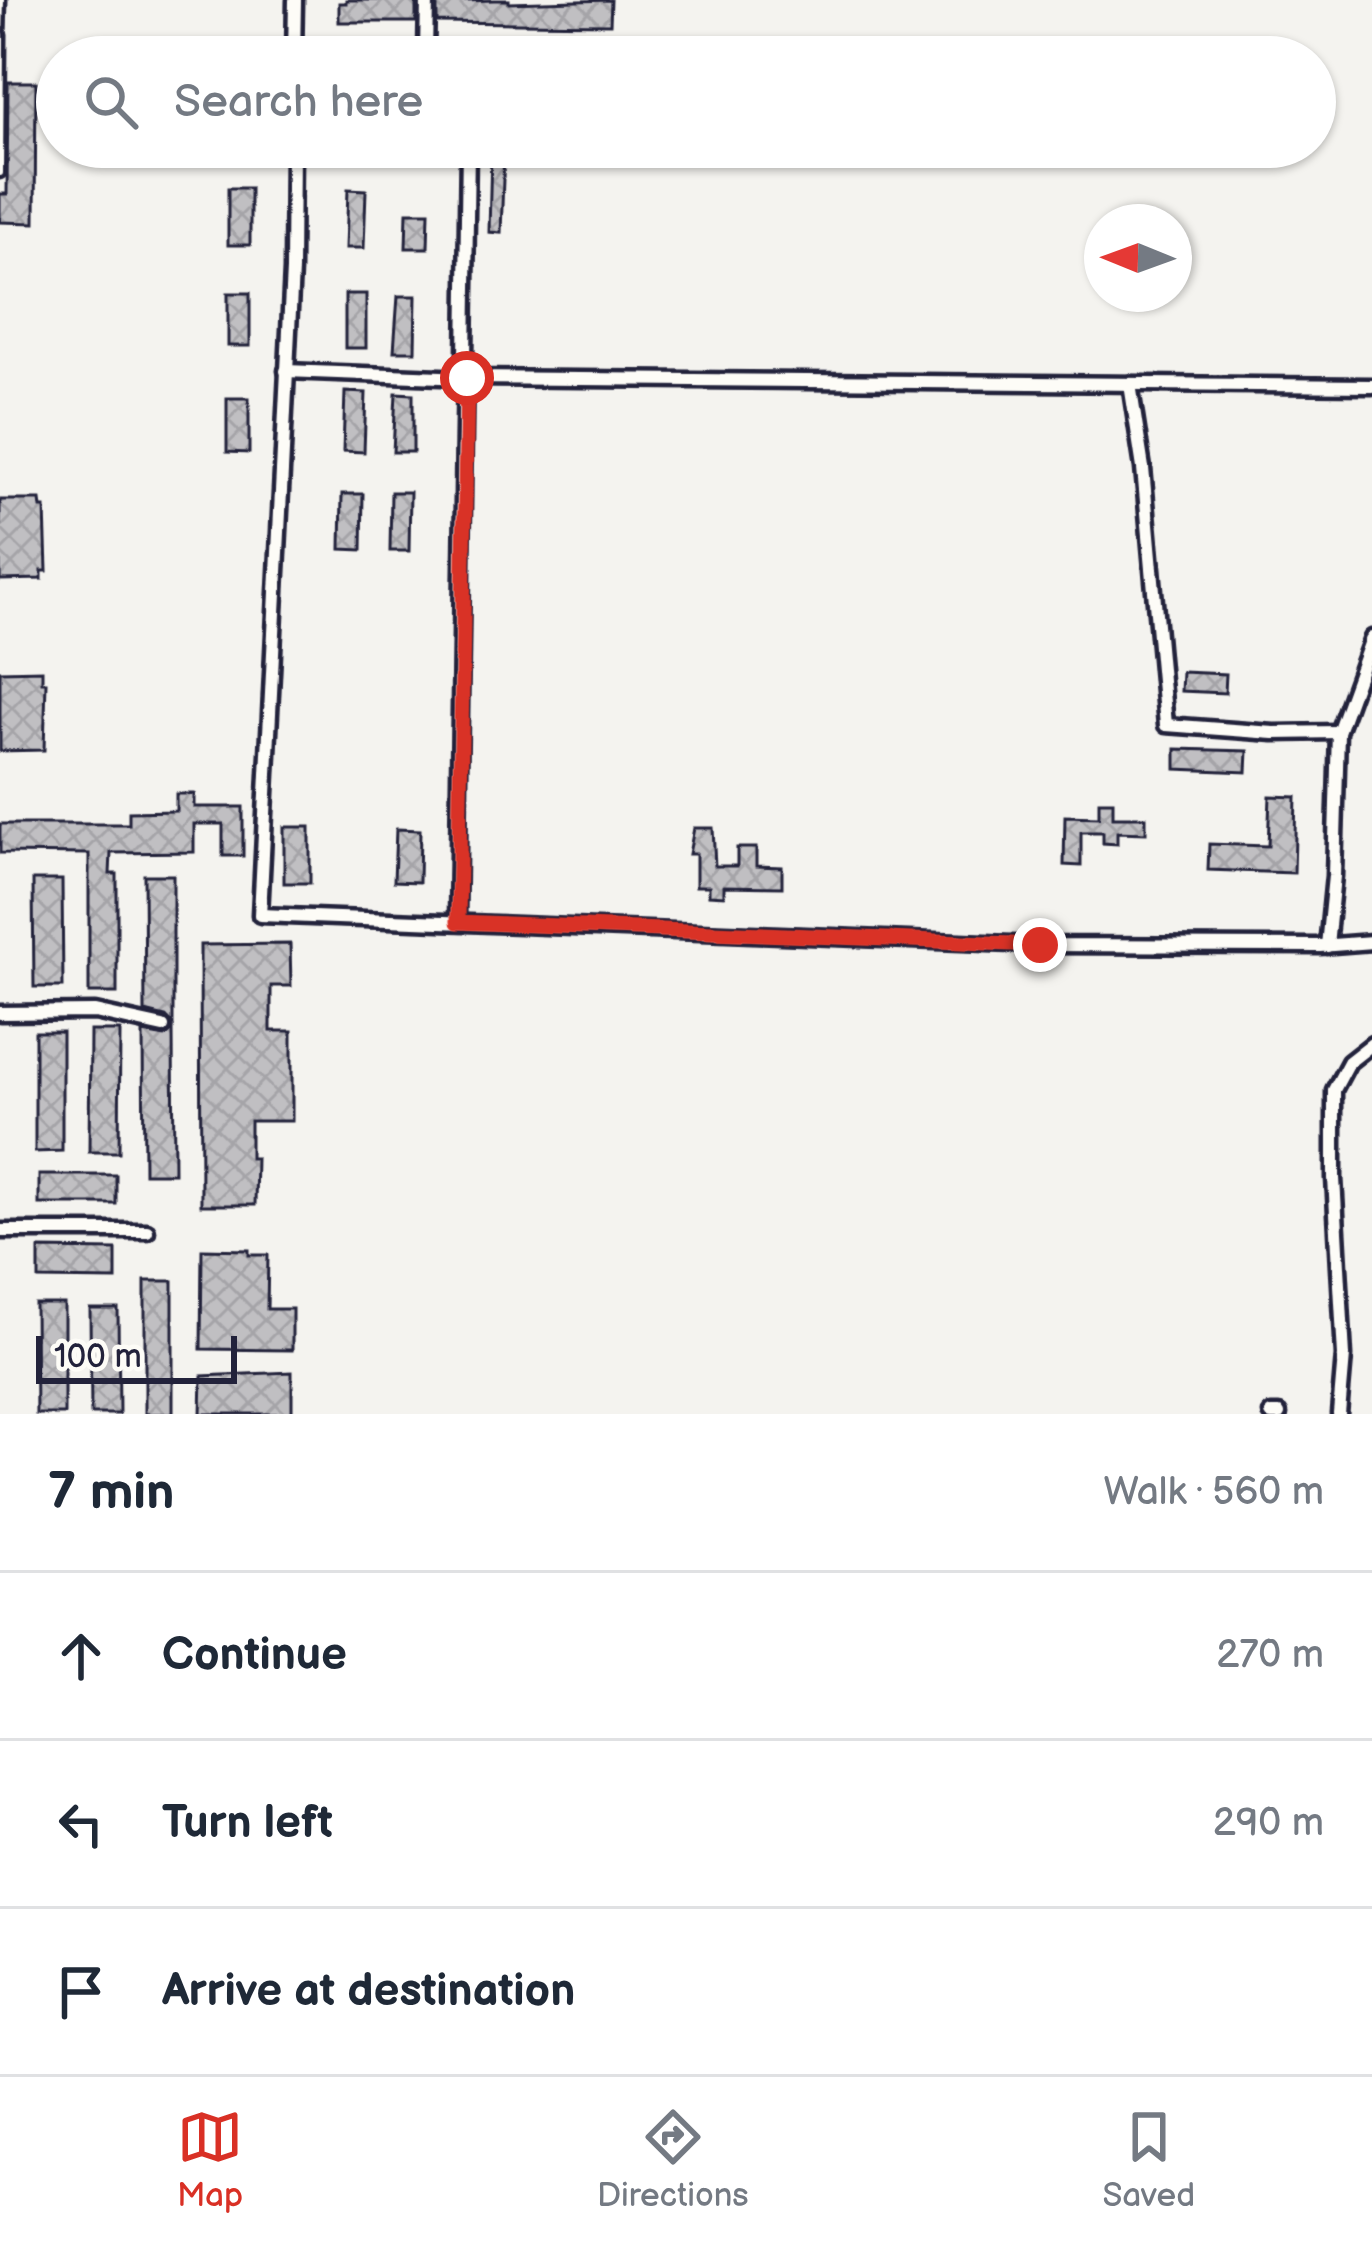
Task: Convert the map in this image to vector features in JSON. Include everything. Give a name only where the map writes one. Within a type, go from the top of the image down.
[{"type":"street","points":[[294,36],[295,0]]},
{"type":"street","points":[[427,0],[427,36]]},
{"type":"street","points":[[293,168],[292,270],[260,915],[1040,945],[1372,942]]},
{"type":"street","points":[[458,922],[468,168]]},
{"type":"street","points":[[286,370],[467,378],[1372,386]]},
{"type":"street","points":[[1130,384],[1143,468],[1166,724],[1274,733],[1338,732]]},
{"type":"street","points":[[1327,946],[1338,732],[1372,638]]},
{"type":"street","points":[[0,1012],[94,1012],[163,1027]]},
{"type":"street","points":[[1339,1414],[1344,1355],[1334,1090],[1348,1062],[1372,1044]]},
{"type":"street","points":[[0,1231],[148,1231]]},
{"type":"lane","points":[[0,173],[1,0]]},
{"type":"building","points":[[416,0],[416,22],[339,22],[339,3]]},
{"type":"building","points":[[611,0],[610,24],[437,22],[437,2]]},
{"type":"building","points":[[8,82],[36,82],[35,223],[0,222],[0,194],[7,194]]},
{"type":"building","points":[[491,168],[503,168],[501,233],[489,232]]},
{"type":"building","points":[[228,188],[250,188],[250,245],[228,245]]},
{"type":"building","points":[[348,189],[366,190],[364,248],[346,248]]},
{"type":"building","points":[[407,212],[429,212],[428,248],[406,248]]},
{"type":"building","points":[[228,293],[250,293],[250,346],[228,346]]},
{"type":"building","points":[[345,294],[366,294],[366,348],[345,348]]},
{"type":"building","points":[[398,296],[416,296],[415,351],[394,351]]},
{"type":"building","points":[[345,392],[366,393],[364,452],[343,451]]},
{"type":"building","points":[[396,393],[413,394],[413,452],[393,452]]},
{"type":"building","points":[[227,398],[249,398],[249,453],[227,452]]},
{"type":"building","points":[[391,492],[410,492],[409,551],[390,551]]},
{"type":"building","points":[[342,494],[363,494],[362,550],[341,549]]},
{"type":"building","points":[[0,500],[40,500],[45,508],[47,571],[42,571],[42,579],[0,580]]},
{"type":"building","points":[[42,670],[42,682],[46,682],[44,750],[0,751],[0,671]]},
{"type":"building","points":[[1182,672],[1226,674],[1225,693],[1181,691]]},
{"type":"building","points":[[1176,749],[1248,751],[1247,772],[1176,769]]},
{"type":"building","points":[[176,794],[194,794],[194,807],[243,807],[243,856],[223,856],[223,824],[194,824],[194,852],[111,853],[110,874],[117,874],[117,993],[89,993],[89,854],[0,853],[0,824],[129,824],[129,812],[176,811]]},
{"type":"building","points":[[1270,796],[1296,797],[1294,873],[1208,870],[1209,844],[1268,846]]},
{"type":"building","points":[[1099,801],[1113,801],[1113,817],[1146,817],[1146,833],[1117,832],[1117,844],[1103,843],[1103,832],[1081,832],[1081,866],[1064,865],[1065,816],[1099,817]]},
{"type":"building","points":[[284,827],[310,827],[310,883],[284,883]]},
{"type":"building","points":[[694,828],[713,828],[715,866],[737,866],[737,848],[756,848],[756,866],[782,867],[782,887],[724,886],[724,896],[709,895],[709,886],[696,886],[696,854],[689,854]]},
{"type":"building","points":[[396,829],[420,830],[419,882],[394,881]]},
{"type":"building","points":[[144,875],[173,875],[173,1025],[166,1017],[145,1012]]},
{"type":"building","points":[[33,880],[62,880],[63,987],[34,987]]},
{"type":"building","points":[[290,944],[291,986],[271,986],[271,1031],[292,1031],[292,1121],[250,1121],[250,1158],[256,1158],[255,1205],[201,1205],[200,945]]},
{"type":"building","points":[[173,1029],[174,1173],[144,1173],[143,1033],[165,1037]]},
{"type":"building","points":[[90,1031],[120,1031],[119,1152],[89,1152]]},
{"type":"building","points":[[35,1032],[62,1032],[62,1151],[35,1152]]},
{"type":"building","points":[[39,1175],[116,1175],[116,1204],[39,1204]]},
{"type":"building","points":[[39,1249],[116,1250],[116,1280],[39,1279]]},
{"type":"building","points":[[202,1249],[268,1255],[267,1309],[292,1309],[292,1350],[201,1349]]},
{"type":"building","points":[[145,1281],[173,1281],[173,1414],[145,1414]]},
{"type":"building","points":[[35,1304],[64,1304],[64,1414],[36,1414]]},
{"type":"building","points":[[90,1309],[118,1309],[119,1414],[91,1414]]},
{"type":"building","points":[[292,1372],[292,1414],[201,1414],[202,1376]]},
{"type":"route","points":[[467,378],[458,922],[1040,945]]}]
